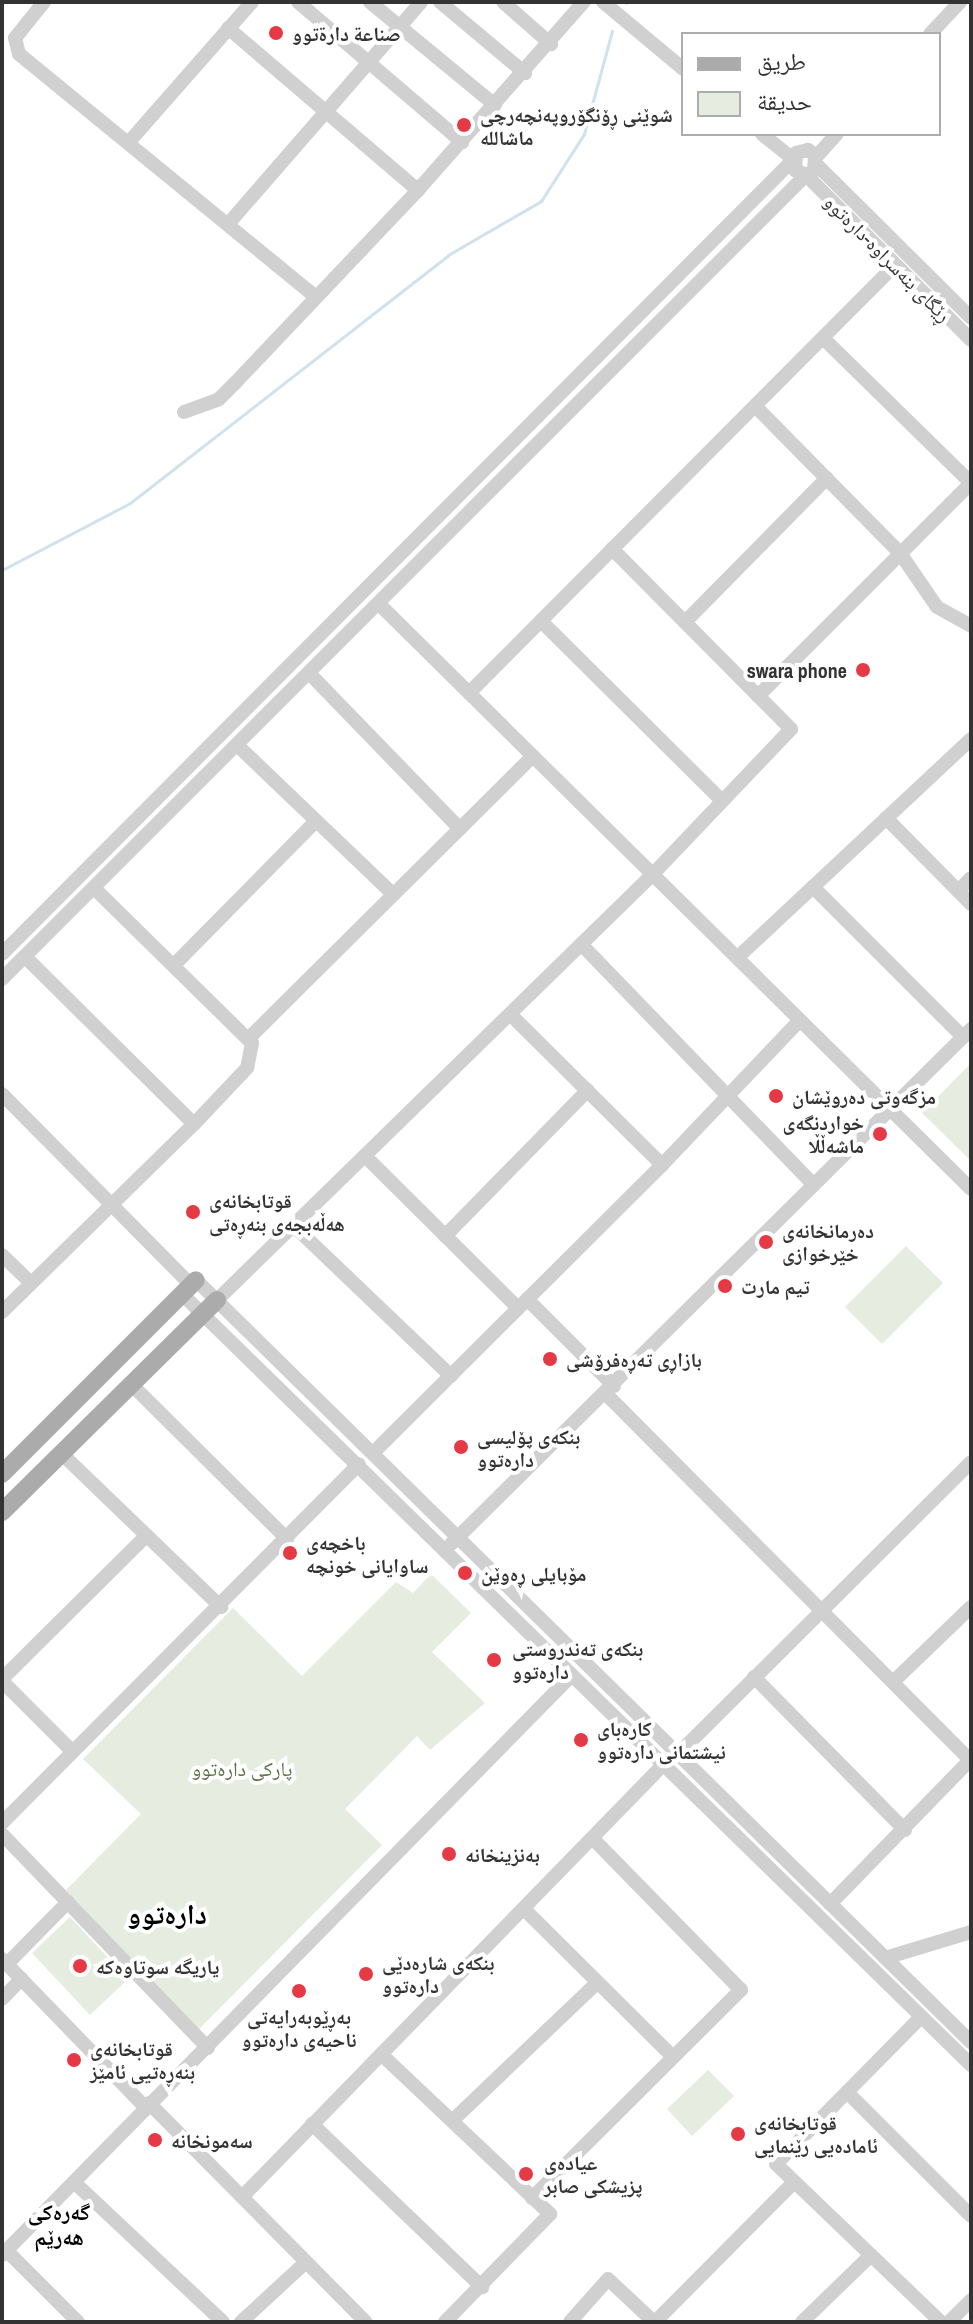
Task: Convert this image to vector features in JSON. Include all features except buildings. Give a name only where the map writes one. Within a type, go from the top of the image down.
[{"type":"main road","points":[[2,1474],[190,1286]]},
{"type":"main road","points":[[2,1512],[217,1300]]},
{"type":"street","points":[[44,2],[15,38],[19,54],[316,297]]},
{"type":"street","points":[[129,142],[252,2]]},
{"type":"street","points":[[298,2],[462,142]]},
{"type":"street","points":[[370,2],[495,105]]},
{"type":"street","points":[[229,223],[421,2]]},
{"type":"street","points":[[440,2],[525,73]]},
{"type":"street","points":[[503,2],[551,44]]},
{"type":"street","points":[[184,412],[219,399],[418,190],[551,44],[584,2]]},
{"type":"street","points":[[603,2],[681,67]]},
{"type":"street","points":[[932,32],[960,2]]},
{"type":"street","points":[[228,28],[418,190]]},
{"type":"street","points":[[764,136],[792,160],[795,170],[813,166]]},
{"type":"street","points":[[2,979],[813,166],[836,136]]},
{"type":"street","points":[[2,954],[792,160],[804,150],[813,166]]},
{"type":"street","name":"ڕێگای بنەسراوە-دارەتوو","points":[[813,166],[895,265],[971,340]]},
{"type":"street","name":"ڕێگای بنەسراوە-دارەتوو","points":[[813,166],[971,318]]},
{"type":"street","points":[[469,693],[895,265]]},
{"type":"street","points":[[758,696],[900,553],[969,489],[824,339]]},
{"type":"street","points":[[756,407],[900,553],[937,607],[971,626]]},
{"type":"street","points":[[685,622],[827,478]]},
{"type":"street","points":[[217,1300],[653,874],[719,798],[791,729],[612,549]]},
{"type":"street","points":[[379,604],[971,1189]]},
{"type":"street","points":[[541,621],[719,798]]},
{"type":"street","points":[[309,673],[460,829]]},
{"type":"street","points":[[264,689],[278,704]]},
{"type":"street","points":[[738,957],[971,739]]},
{"type":"street","points":[[237,745],[393,894]]},
{"type":"street","points":[[249,1038],[533,756]]},
{"type":"street","points":[[886,818],[971,904]]},
{"type":"street","points":[[174,965],[316,821]]},
{"type":"street","points":[[958,891],[971,878]]},
{"type":"street","points":[[445,1550],[892,1111],[967,1033],[813,887]]},
{"type":"street","points":[[2,1312],[194,1124],[251,1062],[249,1038],[94,888]]},
{"type":"street","points":[[581,944],[814,1185]]},
{"type":"street","points":[[25,957],[194,1124]]},
{"type":"street","points":[[511,1015],[662,1165]]},
{"type":"street","points":[[373,1453],[662,1165],[800,1020]]},
{"type":"street","points":[[445,1236],[588,1090]]},
{"type":"street","points":[[2,1094],[114,1203],[190,1286],[203,1315],[971,2065]]},
{"type":"street","points":[[366,1157],[445,1236],[522,1303],[610,1390],[970,1760],[830,1904]]},
{"type":"street","points":[[294,1226],[451,1376]]},
{"type":"street","points":[[2,1255],[31,1283]]},
{"type":"street","points":[[190,1286],[217,1300],[971,2042]]},
{"type":"street","points":[[131,1384],[287,1539]]},
{"type":"street","points":[[62,1454],[221,1607]]},
{"type":"street","points":[[208,2048],[68,1902],[3,1823],[221,1607],[359,1464]]},
{"type":"street","points":[[679,1753],[969,1467]]},
{"type":"street","points":[[394,1499],[406,1487]]},
{"type":"street","points":[[73,1752],[2,1680],[146,1536]]},
{"type":"street","points":[[893,1682],[971,1607]]},
{"type":"street","points":[[78,2322],[4,2253],[572,1675],[587,1674],[585,1662]]},
{"type":"street","points":[[754,1677],[905,1830]]},
{"type":"street","points":[[242,2197],[594,1840],[664,1764]]},
{"type":"street","points":[[532,2198],[741,1990],[594,1840]]},
{"type":"street","points":[[68,1902],[4,1961],[366,2322]]},
{"type":"street","points":[[524,1909],[673,2057]]},
{"type":"street","points":[[885,1958],[971,1932]]},
{"type":"street","points":[[2,1999],[21,1979]]},
{"type":"street","points":[[453,2120],[597,1983]]},
{"type":"street","points":[[921,2017],[776,2164],[941,2322]]},
{"type":"street","points":[[381,2054],[550,2214],[544,2226],[445,2322]]},
{"type":"street","points":[[847,2092],[971,2216]]},
{"type":"street","points":[[312,2124],[482,2287]]},
{"type":"street","points":[[570,2322],[608,2279],[654,2322],[794,2182]]},
{"type":"street","points":[[75,2183],[223,2322]]},
{"type":"street","points":[[802,2322],[870,2256]]},
{"type":"street","points":[[241,2322],[306,2262]]},
{"type":"street","points":[[949,2322],[971,2300]]},
{"type":"green space","points":[[971,1063],[971,1161],[922,1113]]},
{"type":"green space","points":[[906,1246],[943,1283],[882,1344],[845,1307]]},
{"type":"green space","name":"پارکی دارەتوو","points":[[431,1574],[471,1613],[432,1652],[485,1703],[430,1750],[417,1736],[345,1809],[382,1845],[197,2031],[66,1890],[141,1814],[83,1759],[233,1608],[302,1676],[396,1582],[413,1593]]},
{"type":"green space","name":"یاریگە سوتاوەکە","points":[[70,1917],[128,1979],[90,2015],[32,1953]]},
{"type":"green space","points":[[708,2070],[734,2096],[692,2136],[667,2109]]},
{"type":"waterway","points":[[2,570],[130,503],[448,255],[541,201],[584,134],[612,31]]},
{"type":"place","name":"صناعة دارةتوو","points":[[276,33]]},
{"type":"place","name":"شوێنی ڕۆنگۆروپەنچەرچی ماشاللە","points":[[464,125]]},
{"type":"place","name":"swara phone","points":[[863,670]]},
{"type":"place","name":"مزگەوتی دەروێشان","points":[[776,1096]]},
{"type":"place","name":"خواردنگەی ماشەڵڵا","points":[[880,1134]]},
{"type":"place","name":"قوتابخانەی هەڵەبجەی بنەڕەتی","points":[[193,1212]]},
{"type":"place","name":"دەرمانخانەی خێرخوازی","points":[[766,1242]]},
{"type":"place","name":"تیم مارت","points":[[725,1286]]},
{"type":"place","name":"بازاڕی تەڕەفرۆشی","points":[[550,1359]]},
{"type":"place","name":"بنکەی پۆلیسی دارەتوو","points":[[461,1447]]},
{"type":"place","name":"باخچەی ساوایانی خونچە","points":[[290,1553]]},
{"type":"place","name":"مۆبایلی ڕەوێن","points":[[465,1573]]},
{"type":"place","name":"بنکەی تەندروستی دارەتوو","points":[[494,1660]]},
{"type":"place","name":"کارەبای نیشتمانی دارەتوو","points":[[581,1740]]},
{"type":"place","name":"بەنزینخانە","points":[[449,1854]]},
{"type":"place","name":"یاریگە سوتاوەکە","points":[[80,1966]]},
{"type":"place","name":"بنکەی شارەدێی دارەتوو","points":[[366,1974]]},
{"type":"place","name":"بەڕێوبەرایەتی ناحیەی دارەتوو","points":[[299,1991]]},
{"type":"place","name":"قوتابخانەی بنەڕەتیی ئامێز","points":[[74,2060]]},
{"type":"place","name":"قوتابخانەی ئامادەیی رێنمایی","points":[[738,2134]]},
{"type":"place","name":"سەمونخانە","points":[[155,2140]]},
{"type":"place","name":"عیادەی پزیشکی صابر","points":[[526,2174]]},
{"type":"district","name":"دارەتوو","points":[[167,1914]]},
{"type":"district","name":"گەرەکی هەرێم","points":[[59,2224]]}]
